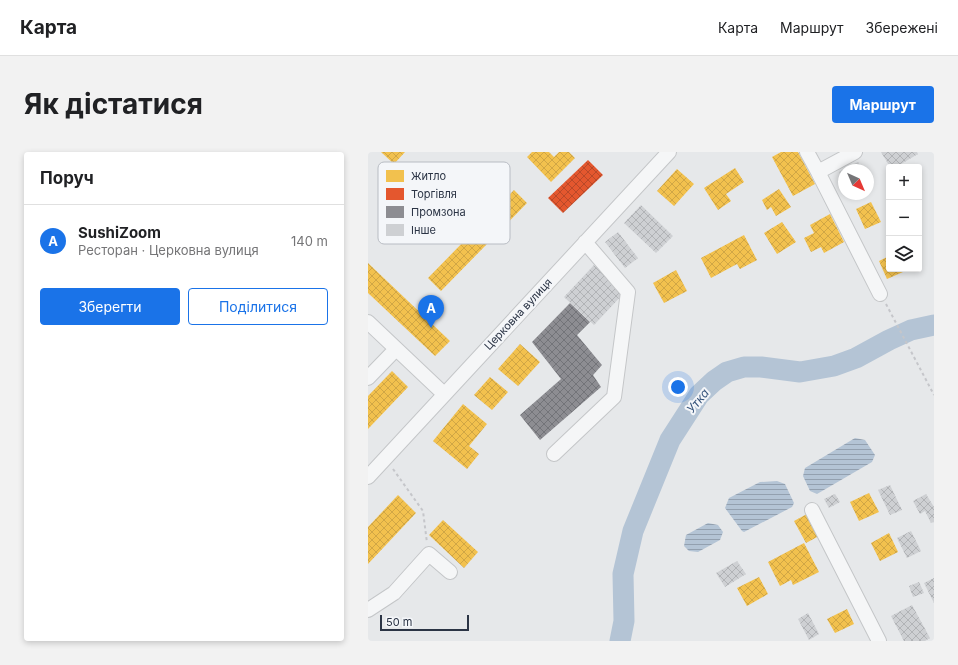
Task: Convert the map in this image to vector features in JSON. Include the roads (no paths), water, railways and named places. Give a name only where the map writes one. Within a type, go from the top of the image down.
[{"type":"street","name":"Церковна вулиця","points":[[368,477],[669,152]]},
{"type":"street","points":[[808,152],[880,294]]},
{"type":"street","points":[[818,172],[855,152]]},
{"type":"street","points":[[554,454],[614,397],[628,292],[585,242]]},
{"type":"street","points":[[368,322],[444,394]]},
{"type":"street","points":[[368,378],[396,349]]},
{"type":"street","points":[[812,510],[879,641]]},
{"type":"street","points":[[368,610],[394,593],[428,554],[450,572]]},
{"type":"water","points":[[855,438],[865,440],[875,455],[872,462],[817,494],[810,491],[803,476],[805,468]]},
{"type":"water","points":[[777,481],[785,484],[794,503],[792,507],[744,532],[742,531],[725,508],[729,498],[760,482]]},
{"type":"water","points":[[708,523],[718,525],[723,532],[720,540],[698,552],[689,551],[684,546],[686,535]]},
{"type":"waterway","name":"Утка","points":[[620,641],[624,621],[623,574],[633,531],[670,440],[699,395],[714,381],[727,372],[744,367],[761,367],[800,372],[834,366],[856,358],[911,330],[934,325]]},
{"type":"place","name":"SushiZoom","points":[[431,328]]}]
